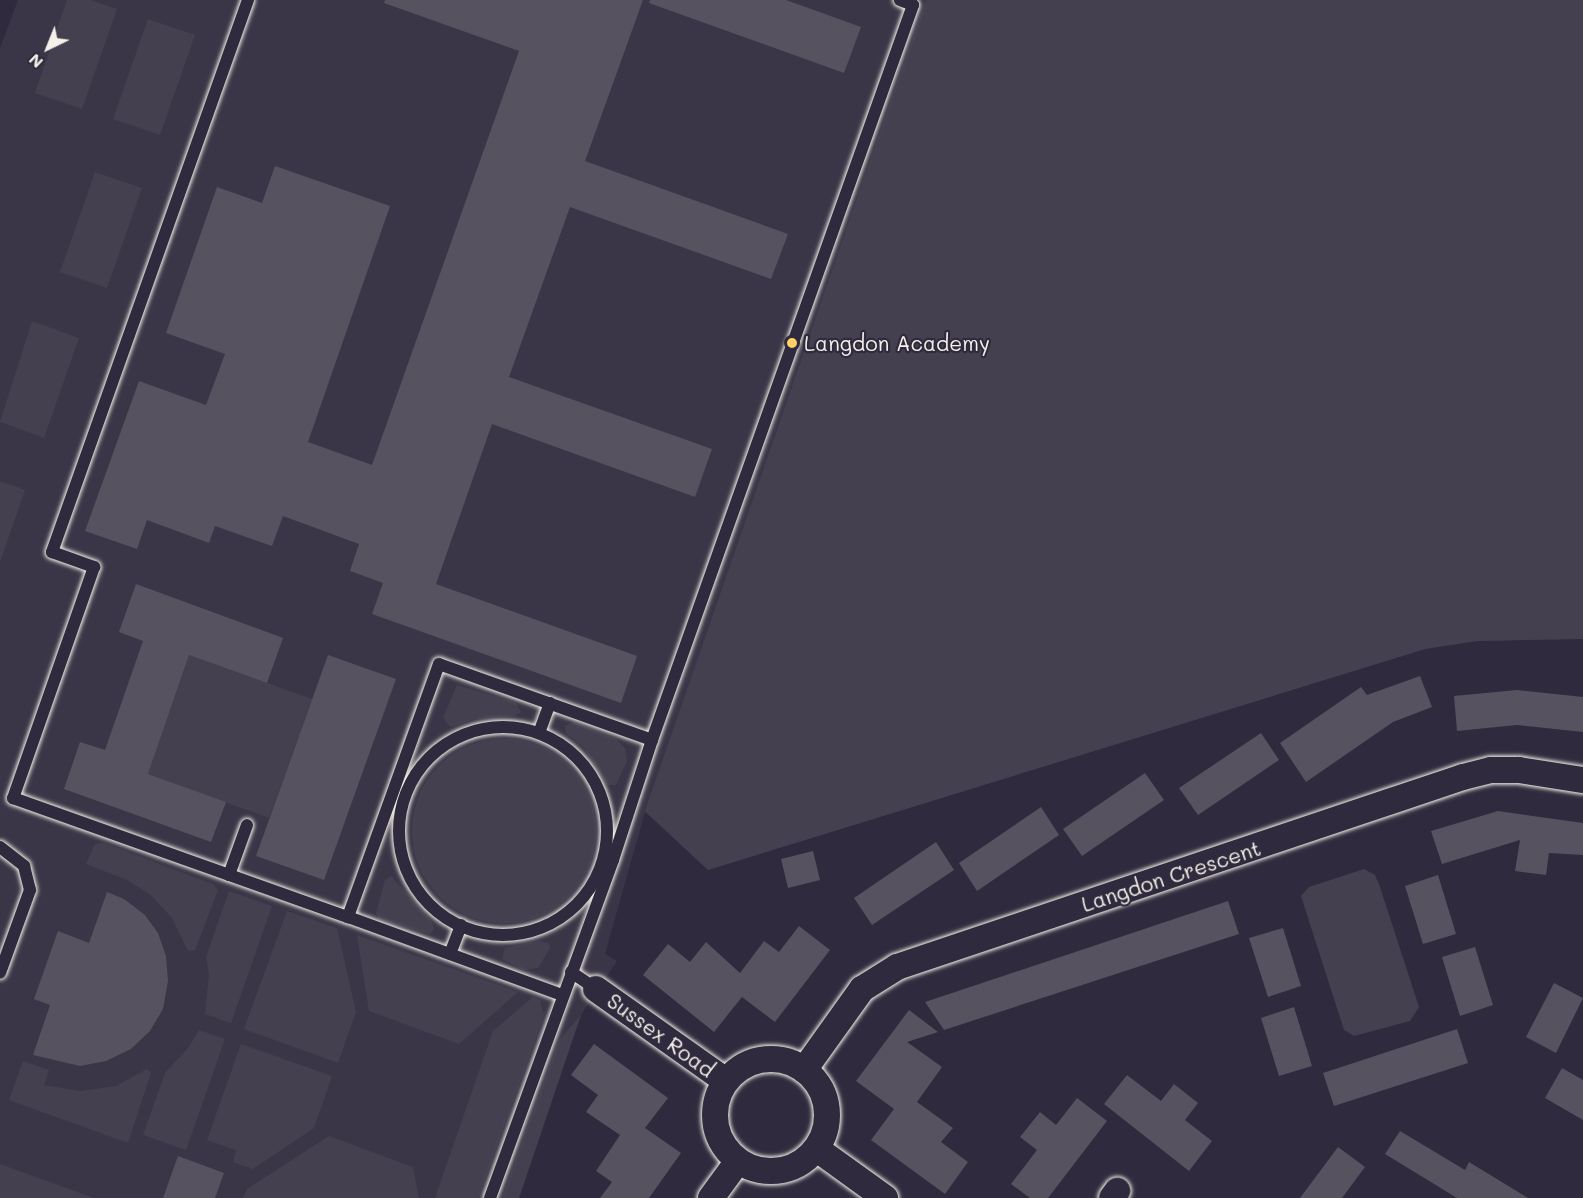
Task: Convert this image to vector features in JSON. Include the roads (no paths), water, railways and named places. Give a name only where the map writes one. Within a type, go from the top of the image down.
[{"type":"street","name":"Langdon Crescent","points":[[804,1070],[862,989],[897,967],[1463,777],[1491,770],[1519,770],[1583,780]]},
{"type":"street","name":"Sussex Road","points":[[596,989],[726,1081]]},
{"type":"street","points":[[771,1059],[804,1070],[814,1080],[827,1106],[827,1121],[817,1149],[789,1169],[754,1169],[738,1161],[717,1133],[717,1097],[726,1081],[754,1061],[771,1059]]},
{"type":"street","points":[[817,1149],[885,1198]]},
{"type":"street","points":[[711,1198],[738,1161]]},
{"type":"lane","points":[[248,0],[52,552],[94,567],[12,798],[562,994]]},
{"type":"lane","points":[[490,1198],[571,972],[608,858],[913,5],[900,0]]},
{"type":"lane","points":[[348,917],[399,794],[439,664],[652,740]]},
{"type":"lane","points":[[539,733],[550,703]]},
{"type":"lane","points":[[496,727],[539,733],[567,750],[590,773],[606,813],[608,858],[585,895],[551,923],[510,934],[488,934],[461,925],[430,905],[406,868],[399,826],[399,794],[421,766],[455,738],[496,727]]},
{"type":"lane","points":[[229,875],[247,825]]},
{"type":"lane","points":[[0,847],[24,866],[30,890],[0,974]]},
{"type":"lane","points":[[450,954],[461,925]]},
{"type":"lane","points":[[571,972],[596,989]]},
{"type":"place","name":"Langdon Academy","points":[[792,343]]}]
